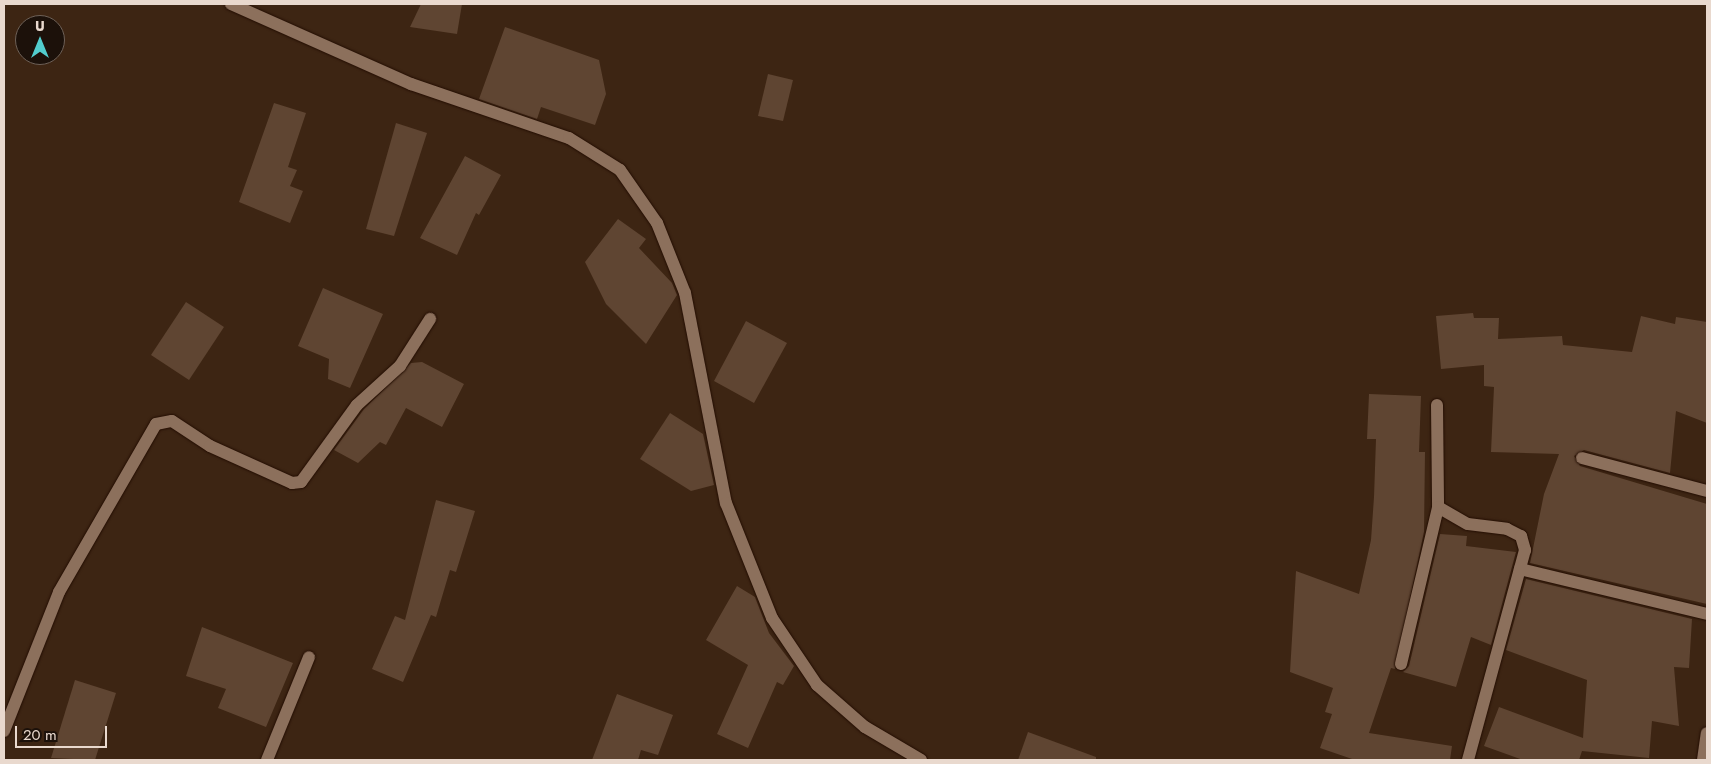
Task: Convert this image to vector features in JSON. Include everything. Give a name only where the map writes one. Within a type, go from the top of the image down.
[{"type":"street","points":[[231,4],[411,84],[569,138],[620,170],[657,223],[685,293],[726,503],[772,618],[817,685],[866,727],[921,760]]},
{"type":"street","points":[[4,731],[58,592],[156,424],[172,422],[210,446],[292,483],[301,482],[357,406],[400,366],[430,318]]},
{"type":"street","points":[[1401,664],[1438,507],[1437,406]]},
{"type":"street","points":[[1582,458],[1707,491]]},
{"type":"street","points":[[1438,507],[1449,517],[1507,529],[1521,536],[1525,550],[1468,760]]},
{"type":"street","points":[[1520,569],[1707,614]]},
{"type":"street","points":[[267,760],[309,657]]},
{"type":"street","points":[[1703,760],[1707,733]]},
{"type":"building","points":[[421,4],[462,4],[457,34],[410,27]]},
{"type":"building","points":[[505,27],[599,60],[606,94],[595,125],[541,107],[537,119],[479,99]]},
{"type":"building","points":[[768,74],[793,80],[783,121],[758,116]]},
{"type":"building","points":[[274,103],[306,113],[288,167],[297,170],[290,186],[303,191],[290,223],[239,202]]},
{"type":"building","points":[[396,123],[427,133],[394,236],[366,229]]},
{"type":"building","points":[[465,156],[501,175],[479,215],[476,213],[457,255],[420,238]]},
{"type":"building","points":[[618,219],[646,239],[639,248],[672,283],[677,295],[646,344],[606,304],[585,262]]},
{"type":"building","points":[[323,288],[383,314],[350,388],[328,379],[329,359],[298,346]]},
{"type":"building","points":[[186,302],[224,327],[189,380],[151,355]]},
{"type":"building","points":[[1473,313],[1474,318],[1499,318],[1498,339],[1562,336],[1563,345],[1632,352],[1641,316],[1675,324],[1676,317],[1707,322],[1707,423],[1676,411],[1670,473],[1584,450],[1574,456],[1580,466],[1707,504],[1707,604],[1530,563],[1544,494],[1559,454],[1491,452],[1494,387],[1484,386],[1484,365],[1441,369],[1436,316]]},
{"type":"building","points":[[746,321],[787,343],[754,403],[714,381]]},
{"type":"building","points":[[422,362],[464,384],[442,427],[406,408],[386,445],[380,442],[358,463],[334,450],[364,409],[411,363]]},
{"type":"building","points":[[1369,394],[1421,396],[1419,452],[1425,452],[1424,532],[1395,669],[1391,668],[1369,733],[1452,746],[1450,760],[1355,760],[1320,748],[1332,714],[1325,712],[1333,688],[1290,672],[1296,571],[1359,594],[1371,540],[1374,497],[1376,439],[1367,439]]},
{"type":"building","points":[[670,413],[703,434],[714,485],[691,491],[640,459]]},
{"type":"building","points":[[436,500],[475,511],[456,572],[450,570],[436,617],[431,615],[403,682],[372,669],[395,616],[405,620]]},
{"type":"building","points":[[1440,534],[1467,536],[1466,546],[1516,552],[1491,645],[1471,637],[1456,687],[1403,672],[1409,666]]},
{"type":"building","points":[[1526,579],[1692,619],[1689,668],[1674,667],[1679,726],[1652,721],[1649,758],[1582,751],[1579,760],[1523,760],[1484,746],[1499,707],[1583,738],[1587,680],[1506,650]]},
{"type":"building","points":[[737,586],[755,597],[769,633],[794,666],[783,685],[777,682],[748,748],[717,734],[748,665],[706,640]]},
{"type":"building","points":[[202,627],[293,663],[266,727],[218,708],[226,689],[186,676]]},
{"type":"building","points":[[75,680],[116,693],[95,760],[51,758]]},
{"type":"building","points":[[617,694],[673,715],[658,755],[641,750],[638,760],[592,760]]},
{"type":"building","points":[[1028,732],[1096,757],[1096,760],[1018,760]]}]
